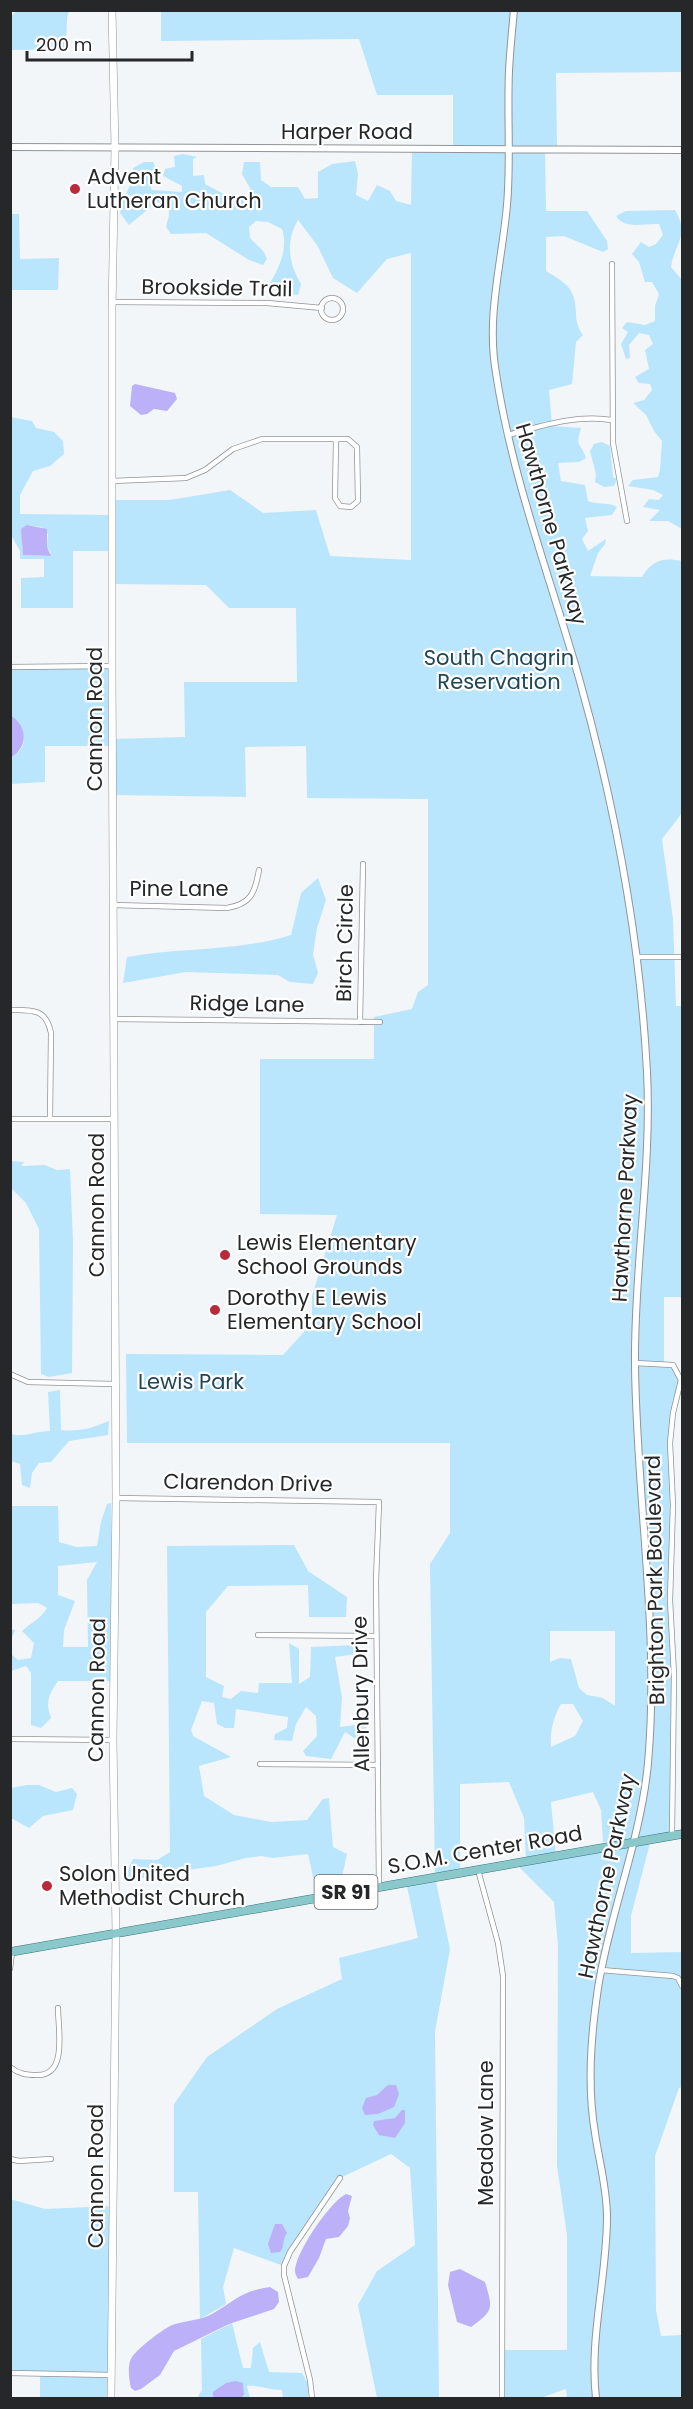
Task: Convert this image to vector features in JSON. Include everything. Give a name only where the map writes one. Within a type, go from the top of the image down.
[{"type":"main road","name":"Cannon Road","points":[[111,2398],[116,1933],[113,1740],[116,1498],[112,905],[112,302],[115,148],[112,10]]},
{"type":"main road","name":"S.O.M. Center Road","points":[[11,1952],[682,1834]]},
{"type":"street","name":"Hawthorne Parkway","points":[[514,10],[509,71],[506,212],[492,313],[495,372],[508,435],[534,532],[578,677],[606,785],[638,957],[647,1076],[646,1170],[636,1292],[635,1363],[637,1450],[650,1625],[650,1696],[646,1779],[602,1970],[594,2023],[591,2064],[593,2118],[608,2211],[598,2315],[596,2398]]},
{"type":"street","name":"Harper Road","points":[[10,147],[682,150]]},
{"type":"street","points":[[612,264],[613,443],[627,521]]},
{"type":"street","name":"Brookside Trail","points":[[328,299],[335,299],[341,303],[343,313],[338,318],[328,319],[323,314],[322,308],[328,299]]},
{"type":"street","name":"Brookside Trail","points":[[112,302],[267,303],[322,308]]},
{"type":"street","points":[[508,435],[573,419],[612,420]]},
{"type":"street","points":[[112,481],[186,478],[205,470],[232,449],[262,439],[336,439],[351,441],[359,451],[358,501],[354,506],[347,508],[340,506],[335,498],[336,439]]},
{"type":"street","points":[[10,667],[112,666]]},
{"type":"street","name":"Birch Circle","points":[[360,1022],[363,864]]},
{"type":"street","name":"Pine Lane","points":[[112,905],[227,908],[240,906],[251,897],[257,884],[259,870]]},
{"type":"street","points":[[638,957],[682,957]]},
{"type":"street","points":[[10,1010],[32,1010],[42,1014],[49,1023],[51,1033],[50,1119]]},
{"type":"street","name":"Ridge Lane","points":[[114,1019],[380,1022]]},
{"type":"street","points":[[10,1119],[113,1119]]},
{"type":"street","name":"Brighton Park Boulevard","points":[[635,1363],[673,1365],[680,1374],[681,1380],[673,1413],[670,1443],[673,1521],[670,1600],[674,1676],[672,1836]]},
{"type":"street","points":[[10,1374],[28,1382],[114,1384]]},
{"type":"street","name":"Clarendon Drive","points":[[116,1498],[379,1502]]},
{"type":"street","name":"Allenbury Drive","points":[[379,1502],[376,1636],[379,1887]]},
{"type":"street","points":[[258,1635],[376,1636]]},
{"type":"street","points":[[10,1739],[113,1740]]},
{"type":"street","points":[[260,1764],[378,1765]]},
{"type":"street","name":"Meadow Lane","points":[[478,1870],[498,1943],[503,1977],[502,2398]]},
{"type":"street","points":[[10,1969],[11,1952]]},
{"type":"street","points":[[602,1970],[673,1976],[678,1978],[682,1986]]},
{"type":"street","points":[[10,2067],[18,2073],[44,2075],[57,2064],[58,2008]]},
{"type":"street","points":[[10,2159],[20,2161],[51,2159]]},
{"type":"street","points":[[312,2398],[284,2266],[290,2252],[340,2178]]},
{"type":"street","points":[[10,2373],[112,2375]]},
{"type":"green space","points":[[17,11],[69,11],[66,49],[11,50],[11,16]]},
{"type":"green space","points":[[161,11],[682,11],[682,72],[556,73],[557,148],[545,149],[546,211],[587,211],[607,241],[608,249],[603,252],[564,236],[546,237],[546,271],[570,289],[578,325],[583,335],[576,342],[572,384],[549,390],[552,426],[581,428],[578,442],[586,458],[579,462],[558,463],[561,481],[585,485],[588,501],[617,507],[612,515],[585,518],[588,531],[582,539],[588,551],[606,539],[590,576],[642,577],[654,563],[659,561],[669,559],[682,561],[682,813],[662,839],[673,919],[676,1006],[682,1006],[682,1297],[664,1297],[664,1363],[673,1365],[681,1380],[671,1427],[670,1558],[674,1657],[672,1835],[652,1839],[650,1843],[631,1916],[631,1953],[682,1952],[682,2087],[679,2088],[655,2156],[656,2310],[661,2336],[682,2335],[682,2398],[567,2398],[566,2389],[541,2398],[502,2398],[502,2350],[567,2350],[567,2235],[557,2165],[558,1945],[554,1902],[515,1863],[526,1861],[524,1818],[509,1782],[460,1784],[460,1873],[435,1877],[430,1564],[450,1533],[450,1443],[127,1443],[126,1354],[283,1355],[312,1323],[312,1296],[337,1215],[260,1214],[260,1059],[374,1059],[374,1017],[412,1009],[418,992],[428,985],[428,799],[307,798],[306,746],[245,747],[246,797],[112,795],[112,746],[45,746],[45,782],[11,784],[11,757],[22,748],[24,737],[11,716],[11,667],[109,668],[112,739],[185,737],[184,682],[297,682],[296,608],[229,608],[206,585],[112,584],[112,551],[73,551],[73,608],[21,608],[21,578],[44,577],[44,559],[20,559],[20,551],[11,535],[10,417],[32,421],[36,428],[54,432],[63,441],[64,454],[50,466],[33,471],[20,495],[20,514],[112,515],[112,500],[170,500],[230,490],[263,513],[316,510],[330,556],[411,560],[411,253],[387,259],[357,293],[333,278],[317,245],[298,220],[290,245],[291,261],[301,284],[298,295],[294,295],[283,292],[270,283],[280,264],[284,236],[282,229],[268,222],[256,221],[249,227],[250,238],[264,252],[267,259],[263,265],[249,260],[206,233],[171,234],[166,227],[169,215],[168,205],[157,202],[129,225],[120,213],[133,168],[144,162],[153,162],[156,169],[150,186],[152,190],[182,192],[182,186],[163,176],[165,169],[175,167],[174,156],[183,154],[197,157],[193,159],[193,176],[204,175],[205,184],[231,198],[250,196],[250,188],[242,174],[244,162],[260,162],[261,180],[271,187],[298,187],[305,199],[318,198],[318,172],[332,164],[355,161],[358,174],[356,195],[368,201],[377,185],[390,191],[396,201],[411,205],[412,148],[453,148],[453,95],[377,95],[359,39],[161,41]],"holes":[[[27,525],[41,527],[48,534],[47,547],[51,553],[48,556],[24,555],[22,547]],[[550,1631],[615,1631],[615,1706],[603,1698],[587,1695],[579,1688],[571,1659],[560,1658],[550,1662]],[[561,1704],[573,1704],[583,1721],[575,1736],[551,1747],[553,1725]],[[593,1792],[601,1810],[603,1842],[615,1841],[616,1845],[556,1856],[551,1802]]]},
{"type":"green space","points":[[675,210],[681,226],[680,239],[671,267],[682,280],[682,529],[668,521],[649,521],[660,510],[643,507],[649,499],[659,500],[663,495],[653,490],[628,486],[633,480],[658,477],[660,470],[662,441],[646,415],[633,403],[644,400],[652,390],[650,384],[639,383],[635,377],[649,369],[645,350],[653,344],[649,335],[639,333],[629,345],[630,358],[626,359],[621,344],[628,332],[622,328],[627,322],[645,325],[655,321],[655,306],[659,294],[652,282],[645,282],[639,262],[632,254],[641,242],[649,247],[656,244],[663,235],[659,224],[624,223],[616,216],[626,211]]},
{"type":"green space","points":[[11,214],[19,214],[20,259],[59,258],[58,290],[11,290]]},
{"type":"green space","points":[[602,442],[610,446],[613,477],[617,479],[614,486],[604,487],[595,482],[596,474],[590,451],[594,444]]},
{"type":"green space","points":[[318,878],[326,900],[317,928],[313,954],[318,973],[313,984],[290,982],[278,975],[186,972],[123,983],[127,957],[230,947],[291,935],[301,893]]},
{"type":"green space","points":[[11,1161],[24,1162],[21,1166],[45,1165],[57,1170],[70,1169],[73,1242],[72,1373],[49,1377],[41,1374],[39,1229],[26,1203],[11,1188]]},
{"type":"green space","points":[[60,1390],[61,1430],[86,1429],[109,1421],[108,1435],[69,1441],[51,1462],[39,1463],[32,1473],[30,1488],[22,1485],[20,1464],[11,1461],[11,1434],[50,1431],[48,1392]]},
{"type":"green space","points":[[111,1503],[113,1681],[58,1681],[49,1698],[48,1707],[51,1718],[41,1728],[31,1725],[31,1673],[26,1666],[11,1671],[10,1629],[15,1630],[11,1640],[11,1654],[18,1660],[31,1658],[34,1643],[22,1631],[47,1608],[38,1603],[11,1604],[11,1506],[58,1506],[59,1542],[76,1547],[97,1546],[107,1504]],"holes":[[[97,1562],[87,1580],[88,1647],[63,1647],[64,1630],[75,1601],[58,1595],[58,1566]]]},
{"type":"green space","points":[[294,1545],[308,1571],[347,1597],[346,1617],[309,1617],[308,1585],[228,1586],[206,1612],[206,1677],[224,1686],[222,1697],[231,1699],[241,1691],[258,1693],[259,1683],[292,1683],[289,1643],[299,1649],[299,1684],[310,1677],[311,1647],[356,1645],[356,1654],[335,1657],[342,1697],[340,1727],[355,1725],[368,1715],[365,1734],[356,1739],[345,1732],[331,1759],[306,1756],[303,1751],[317,1736],[316,1716],[306,1707],[296,1724],[292,1741],[274,1740],[275,1734],[287,1728],[288,1717],[236,1709],[234,1728],[225,1728],[217,1724],[214,1703],[202,1701],[191,1730],[193,1736],[231,1757],[199,1766],[204,1796],[234,1815],[271,1822],[307,1820],[323,1799],[329,1798],[333,1847],[347,1854],[340,1886],[315,1886],[308,1854],[246,1858],[157,1877],[133,1879],[125,1875],[133,1859],[157,1860],[170,1852],[167,1546]]},
{"type":"green space","points":[[39,1785],[56,1792],[72,1788],[77,1794],[73,1810],[43,1816],[29,1828],[11,1818],[11,1788]]},
{"type":"green space","points":[[435,1877],[450,1949],[435,2032],[439,2398],[377,2398],[358,2305],[377,2271],[415,2245],[410,2168],[391,2154],[340,2178],[290,2252],[284,2266],[234,2248],[223,2287],[226,2304],[200,2319],[198,2192],[174,2192],[174,2104],[207,2057],[277,2009],[342,1979],[339,1958],[418,1938],[406,1882]]},
{"type":"green space","points":[[10,2199],[45,2209],[112,2206],[111,2398],[40,2398],[40,2373],[11,2373]]},
{"type":"green space","points":[[232,2323],[243,2368],[251,2368],[253,2348],[260,2342],[269,2372],[302,2373],[308,2384],[308,2398],[283,2398],[282,2390],[247,2386],[250,2398],[241,2398],[244,2395],[197,2398],[202,2390],[201,2339]]},
{"type":"shaded area","points":[[135,384],[175,393],[177,399],[167,411],[154,409],[141,415],[130,406],[132,386]]},
{"type":"shaded area","points":[[27,525],[47,529],[47,547],[51,556],[23,555],[21,529]]},
{"type":"shaded area","points":[[11,716],[21,725],[24,737],[21,748],[11,757]]},
{"type":"shaded area","points":[[388,2085],[396,2085],[399,2094],[394,2107],[378,2114],[365,2115],[362,2108],[366,2098],[377,2095]]},
{"type":"shaded area","points":[[402,2110],[405,2110],[405,2123],[395,2138],[379,2135],[373,2125],[374,2121],[395,2118]]},
{"type":"shaded area","points":[[346,2194],[352,2196],[348,2211],[350,2218],[348,2226],[339,2237],[326,2239],[319,2258],[308,2277],[298,2279],[295,2269],[303,2247],[324,2215]]},
{"type":"shaded area","points":[[275,2224],[282,2224],[287,2233],[280,2252],[271,2253],[268,2244]]},
{"type":"shaded area","points":[[460,2269],[485,2282],[489,2298],[488,2312],[471,2327],[457,2322],[448,2285],[450,2272]]},
{"type":"shaded area","points":[[270,2287],[278,2292],[279,2302],[274,2309],[229,2324],[174,2351],[160,2375],[141,2389],[135,2391],[131,2388],[130,2360],[157,2335],[172,2325],[207,2316],[245,2294]]},
{"type":"shaded area","points":[[236,2381],[243,2383],[244,2395],[241,2398],[213,2396],[213,2392],[226,2383]]},
{"type":"place","name":"Advent Lutheran Church","points":[[75,189]]},
{"type":"place","name":"Lewis Elementary School Grounds","points":[[225,1255]]},
{"type":"place","name":"Dorothy E Lewis Elementary School","points":[[215,1310]]},
{"type":"place","name":"Solon United Methodist Church","points":[[47,1886]]},
{"type":"park label","name":"South Chagrin Reservation","points":[[499,670]]},
{"type":"park label","name":"Lewis Park","points":[[191,1382]]}]
